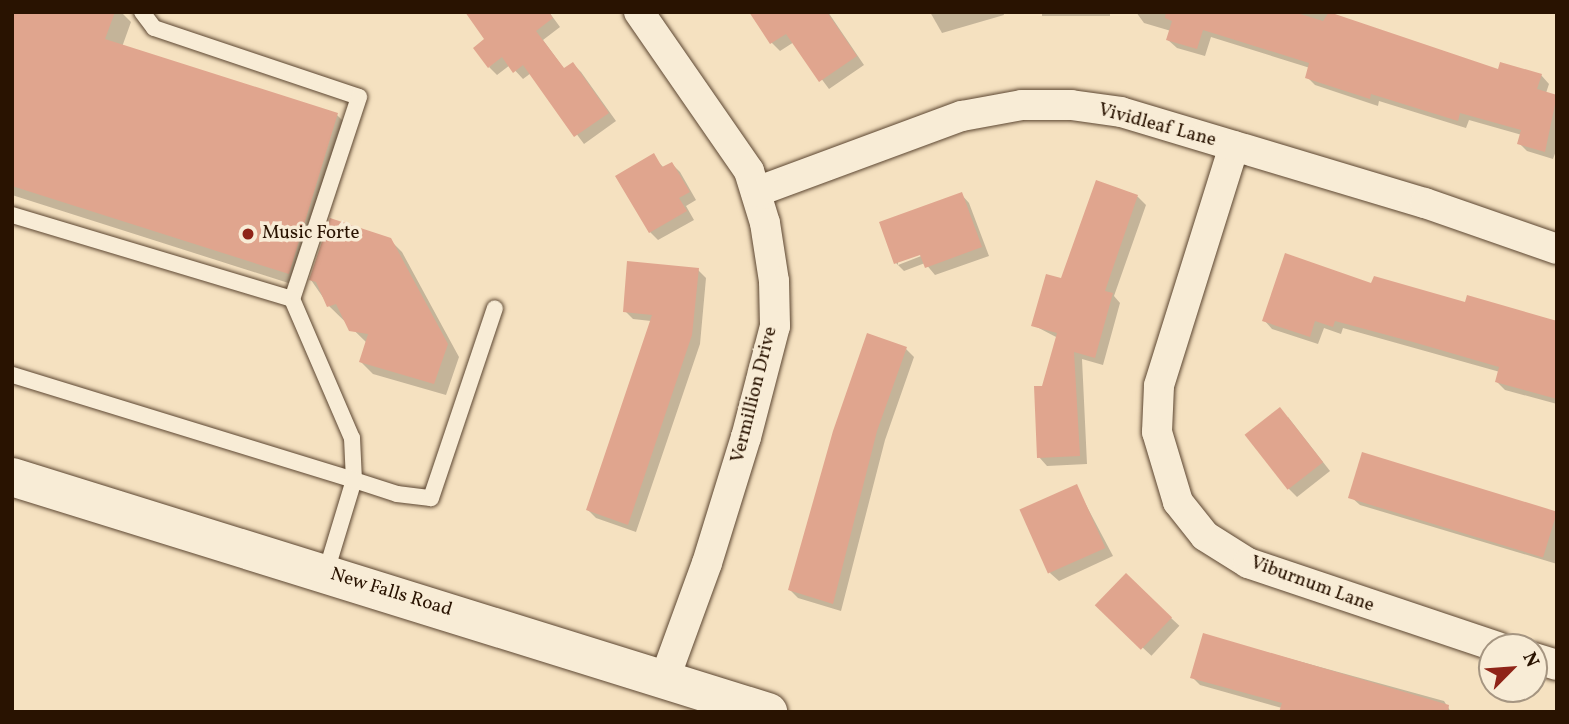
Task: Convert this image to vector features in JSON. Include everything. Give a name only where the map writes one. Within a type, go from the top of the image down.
[{"type":"main road","name":"New Falls Road","points":[[12,477],[326,572],[768,712]]},
{"type":"street","name":"Vermillion Drive","points":[[639,12],[725,132],[757,192],[774,281],[775,326],[707,563],[665,678]]},
{"type":"street","name":"Vividleaf Lane","points":[[757,192],[962,116],[1022,105],[1071,105],[1121,113],[1234,146],[1425,203],[1557,249]]},
{"type":"street","name":"Viburnum Lane","points":[[1234,146],[1159,386],[1157,432],[1178,502],[1205,537],[1248,563],[1478,640]]},
{"type":"lane","points":[[142,12],[154,28],[359,97],[325,210],[292,299],[352,438],[354,480],[326,572]]},
{"type":"lane","points":[[12,215],[292,299]]},
{"type":"lane","points":[[12,374],[397,494],[431,498],[495,308]]},
{"type":"building","points":[[12,12],[115,12],[105,39],[338,113],[289,274],[12,186]]},
{"type":"building","points":[[465,12],[549,12],[553,18],[536,31],[564,68],[573,62],[609,113],[574,137],[523,65],[513,73],[502,57],[488,68],[473,48],[484,39]]},
{"type":"building","points":[[749,12],[827,12],[857,56],[819,82],[786,34],[770,44]]},
{"type":"building","points":[[1166,12],[1294,12],[1323,21],[1329,12],[1498,69],[1500,62],[1542,74],[1537,89],[1557,95],[1545,152],[1517,144],[1521,130],[1460,113],[1458,121],[1371,94],[1370,99],[1305,78],[1309,63],[1203,30],[1197,49],[1166,40],[1172,21],[1165,18]]},
{"type":"building","points":[[654,153],[662,167],[672,162],[690,192],[679,198],[687,211],[649,233],[615,176]]},
{"type":"building","points":[[1096,180],[1138,195],[1105,291],[1113,293],[1095,358],[1074,352],[1080,456],[1037,458],[1034,386],[1042,386],[1057,333],[1031,326],[1046,274],[1061,278]]},
{"type":"building","points":[[962,192],[982,247],[925,268],[920,255],[894,264],[879,222]]},
{"type":"building","points":[[330,218],[391,238],[448,344],[434,384],[359,362],[368,334],[349,331],[336,304],[327,307],[316,282],[309,280]]},
{"type":"building","points":[[1285,253],[1371,283],[1374,276],[1465,302],[1467,295],[1557,321],[1557,399],[1495,382],[1499,367],[1335,321],[1333,327],[1315,321],[1310,337],[1262,321]]},
{"type":"building","points":[[627,261],[699,268],[692,335],[628,525],[586,510],[652,315],[623,312]]},
{"type":"building","points":[[867,333],[907,347],[877,431],[833,604],[788,590],[833,431]]},
{"type":"building","points":[[1280,407],[1323,462],[1288,490],[1245,435]]},
{"type":"building","points":[[1362,452],[1557,512],[1543,558],[1348,498]]},
{"type":"building","points":[[1077,484],[1105,548],[1048,574],[1019,510]]},
{"type":"building","points":[[1126,573],[1172,617],[1141,650],[1095,605]]},
{"type":"building","points":[[1203,633],[1449,705],[1448,712],[1279,712],[1282,703],[1190,678]]},
{"type":"place","name":"Music Forte","points":[[248,234]]}]
